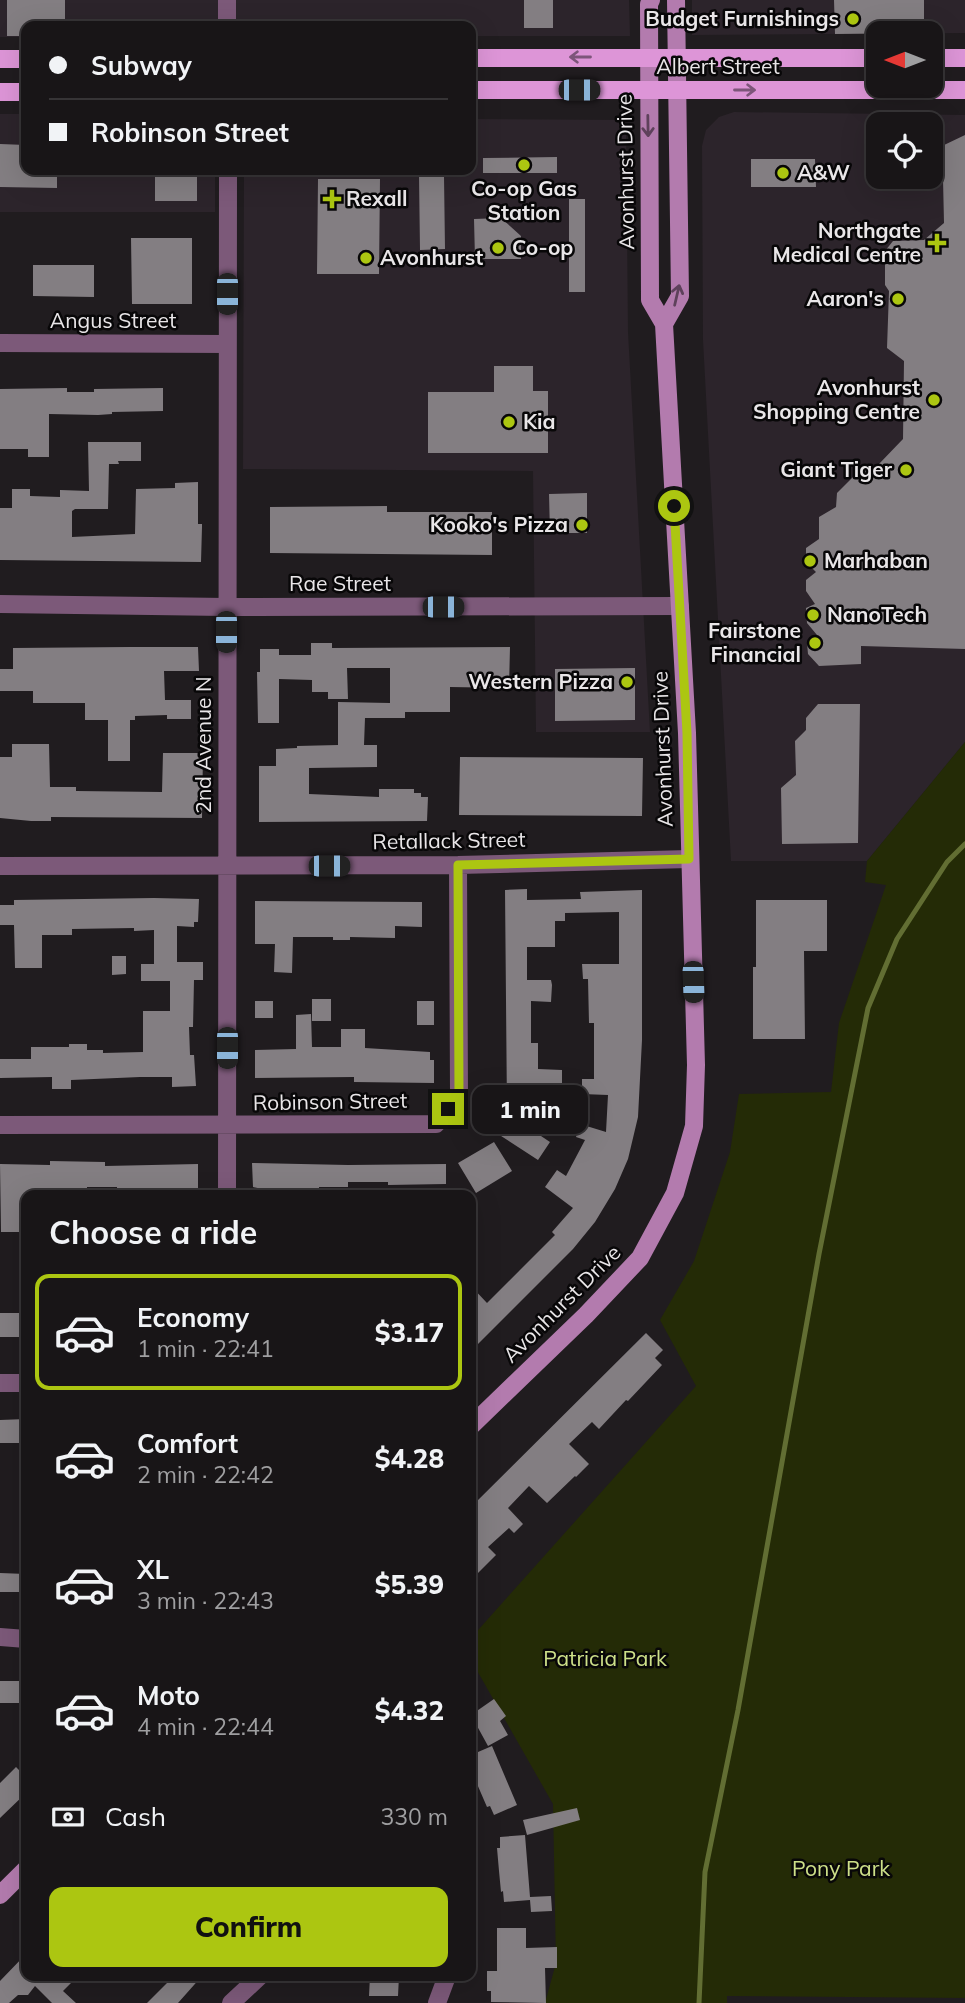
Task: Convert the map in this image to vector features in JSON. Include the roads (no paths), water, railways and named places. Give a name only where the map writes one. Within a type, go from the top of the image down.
[{"type":"main road","name":"Albert Street","points":[[476,58],[866,58]]},
{"type":"main road","points":[[943,58],[965,58]]},
{"type":"main road","points":[[0,60],[21,59]]},
{"type":"main road","name":"Albert Street","points":[[476,90],[965,90]]},
{"type":"main road","points":[[0,92],[21,92]]},
{"type":"street","points":[[227,0],[228,21]]},
{"type":"street","name":"Avonhurst Drive","points":[[476,1421],[586,1315],[640,1258],[675,1193],[694,1126],[696,1065],[687,733],[664,324],[650,300],[648,58],[651,0]]},
{"type":"street","points":[[664,324],[680,296],[676,0]]},
{"type":"street","name":"2nd Avenue N","points":[[227,1190],[228,175]]},
{"type":"street","name":"Angus Street","points":[[0,343],[227,345]]},
{"type":"street","name":"Rae Street","points":[[0,604],[226,607],[680,606]]},
{"type":"street","name":"Retallack Street","points":[[0,866],[458,865],[689,859]]},
{"type":"street","name":"Robinson Street","points":[[0,1125],[436,1124],[459,1094],[458,865]]},
{"type":"street","points":[[0,1382],[21,1382]]},
{"type":"street","points":[[0,1637],[21,1639]]},
{"type":"street","points":[[0,1895],[21,1874]]},
{"type":"street","points":[[231,2003],[255,1981]]},
{"type":"street","points":[[438,2003],[445,1981]]},
{"type":"waterway","points":[[699,2003],[705,1872],[738,1710],[819,1254],[868,1008],[897,939],[947,862],[965,844]]},
{"type":"place","name":"Budget Furnishings","points":[[853,19]]},
{"type":"place","name":"Co-op Gas Station","points":[[524,165]]},
{"type":"place","name":"A&W","points":[[783,173]]},
{"type":"place","name":"Rexall","points":[[332,199]]},
{"type":"place","name":"Northgate Medical Centre","points":[[937,243]]},
{"type":"place","name":"Co-op","points":[[498,248]]},
{"type":"place","name":"Avonhurst","points":[[366,258]]},
{"type":"place","name":"Aaron's","points":[[898,299]]},
{"type":"place","name":"Avonhurst Shopping Centre","points":[[934,400]]},
{"type":"place","name":"Kia","points":[[509,422]]},
{"type":"place","name":"Giant Tiger","points":[[906,470]]},
{"type":"place","name":"Kooko's Pizza","points":[[582,525]]},
{"type":"place","name":"Marhaban","points":[[810,561]]},
{"type":"place","name":"NanoTech","points":[[813,615]]},
{"type":"place","name":"Fairstone Financial","points":[[815,643]]},
{"type":"place","name":"Western Pizza","points":[[627,682]]},
{"type":"park label","name":"Patricia Park","points":[[605,1659]]},
{"type":"park label","name":"Pony Park","points":[[841,1869]]}]
